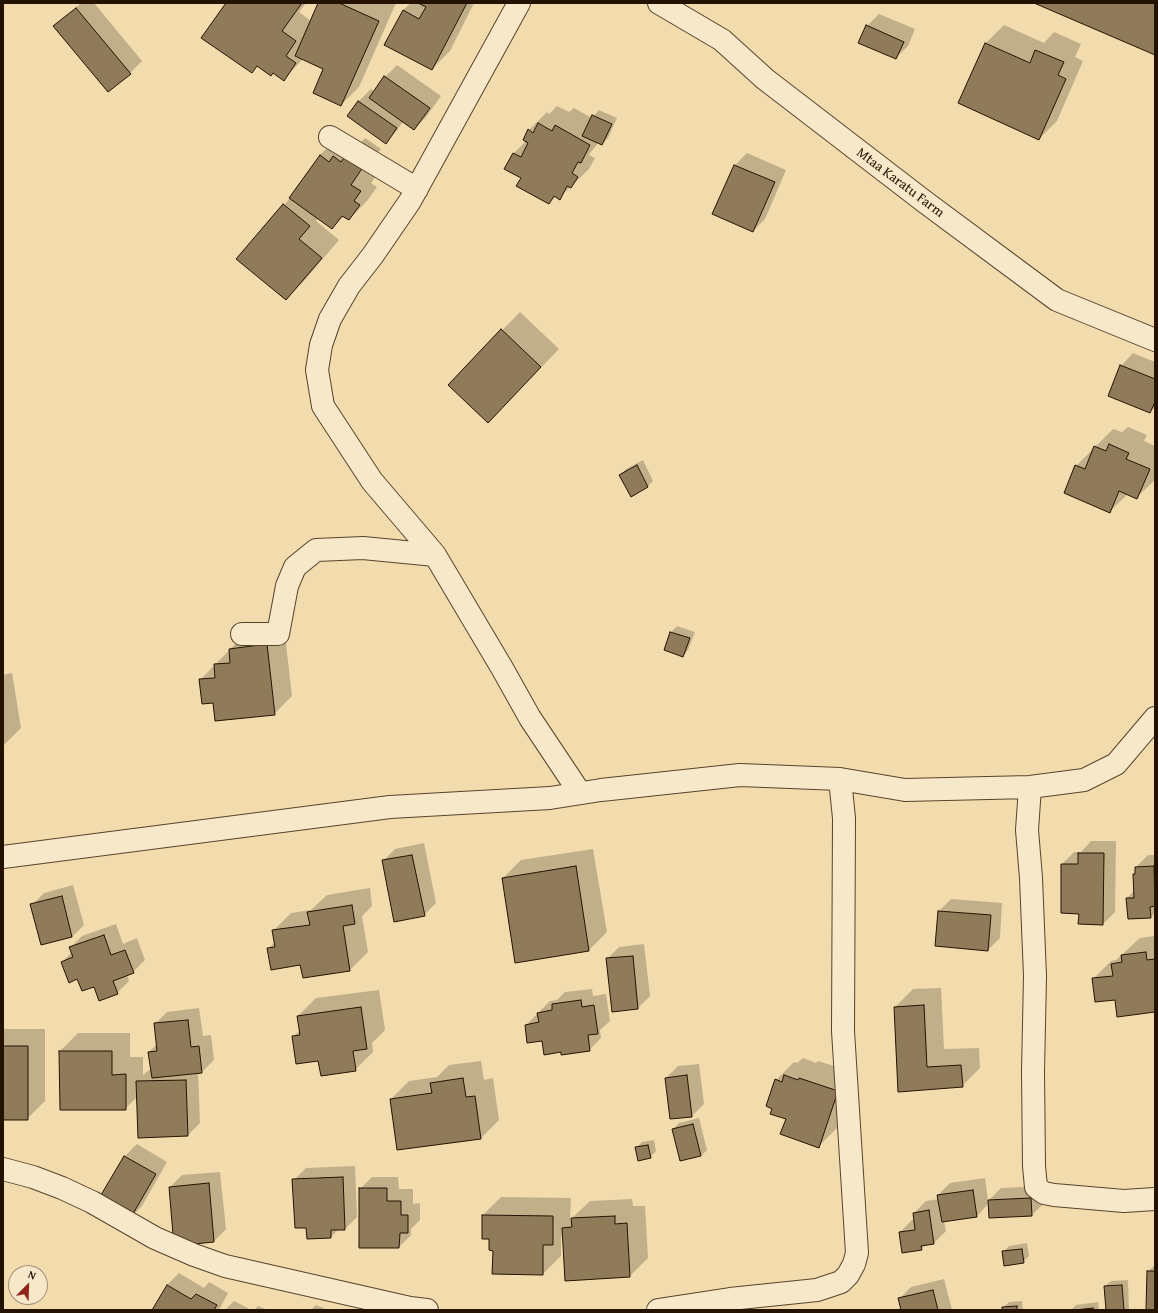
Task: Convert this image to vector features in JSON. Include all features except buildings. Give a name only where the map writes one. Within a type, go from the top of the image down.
[{"type":"street","points":[[519,3],[416,189],[373,255],[349,286],[330,319],[321,345],[317,370],[323,406],[372,481],[435,555],[530,718],[580,793]]},
{"type":"street","name":"Mtaa Karatu Farm","points":[[659,3],[722,40],[765,79],[925,202],[1057,300],[1155,340]]},
{"type":"street","points":[[330,137],[416,189]]},
{"type":"street","points":[[242,634],[278,634],[286,586],[295,567],[316,550],[363,548],[435,555]]},
{"type":"street","points":[[3,857],[390,807],[550,798],[580,793],[740,775],[840,779],[905,790],[1030,786],[1084,780],[1116,764],[1155,718]]},
{"type":"street","points":[[658,1310],[730,1299],[817,1290],[841,1282],[848,1275],[854,1264],[857,1253],[843,1031],[844,818],[840,779]]},
{"type":"street","points":[[1030,786],[1027,830],[1031,878],[1035,976],[1033,1072],[1034,1166],[1036,1186],[1044,1193],[1054,1195],[1124,1201],[1155,1199]]},
{"type":"street","points":[[3,1169],[33,1177],[62,1188],[92,1202],[155,1238],[194,1255],[225,1266],[410,1308],[427,1310]]}]
